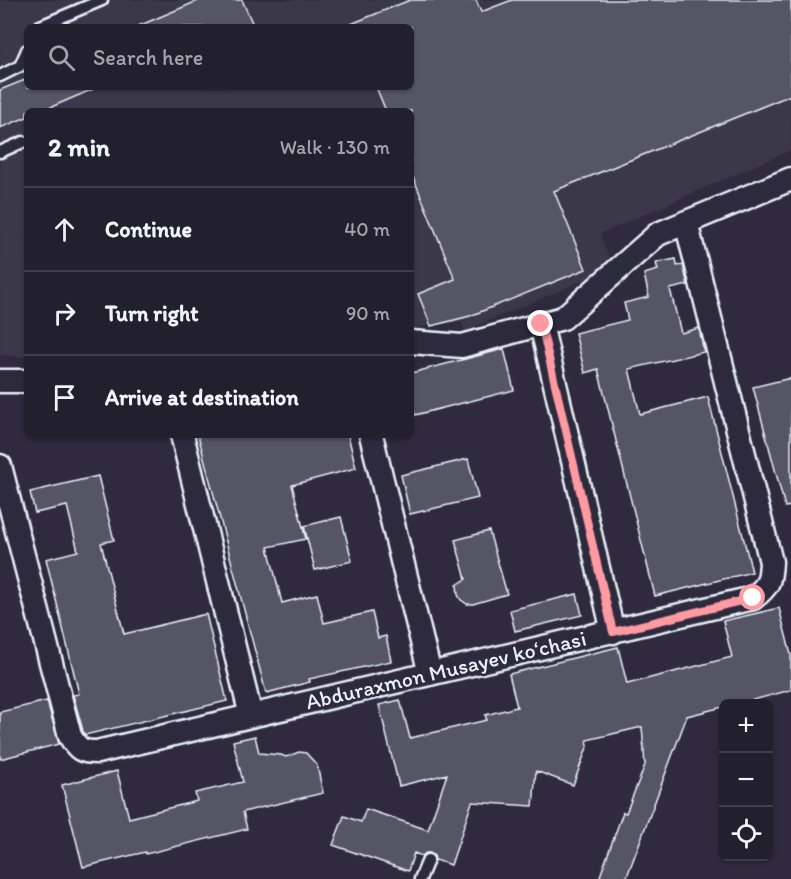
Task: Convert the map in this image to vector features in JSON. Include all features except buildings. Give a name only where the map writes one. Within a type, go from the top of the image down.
[{"type":"street","points":[[414,342],[462,346],[563,318],[658,234],[791,179]]},
{"type":"street","name":"Abduraxmon Musayev koʻchasi","points":[[0,466],[70,736],[76,746],[85,752],[97,752],[753,598],[764,590],[770,579],[771,562],[686,222]]},
{"type":"street","points":[[541,324],[613,632]]},
{"type":"street","points":[[0,381],[24,381]]},
{"type":"street","points":[[183,438],[251,716]]},
{"type":"street","points":[[372,438],[430,674]]},
{"type":"lane","points":[[45,24],[102,0]]},
{"type":"lane","points":[[0,76],[20,66],[24,57]]},
{"type":"lane","points":[[0,152],[23,142]]},
{"type":"lane","points":[[420,879],[428,860]]},
{"type":"shaded area","points":[[0,0],[791,0],[791,150],[600,234],[613,268],[465,331],[461,322],[414,328],[414,108],[24,108],[24,357],[0,355]]},
{"type":"route","points":[[541,324],[613,632],[753,598]]}]
